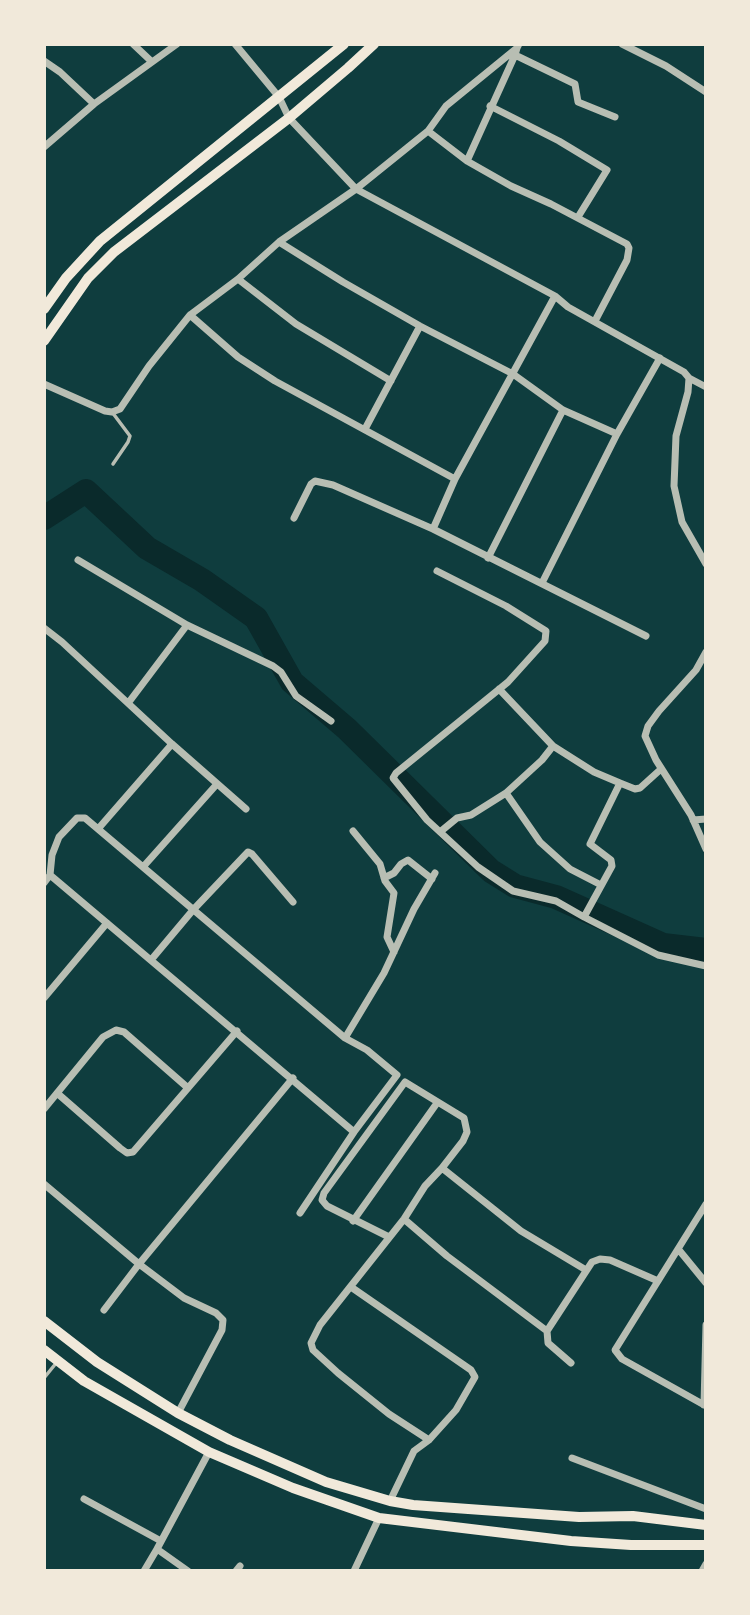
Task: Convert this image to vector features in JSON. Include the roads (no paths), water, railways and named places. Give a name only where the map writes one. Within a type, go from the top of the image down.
[{"type":"main road","points":[[44,309],[66,278],[100,241],[344,44]]},
{"type":"main road","points":[[44,341],[64,310],[114,252],[289,118],[374,44]]},
{"type":"main road","points":[[87,256],[98,268]]},
{"type":"main road","points":[[44,1321],[97,1362],[178,1413],[230,1440],[326,1482],[390,1501],[459,1510],[579,1517],[633,1516],[706,1525]]},
{"type":"main road","points":[[44,1350],[84,1381],[121,1404],[209,1452],[293,1488],[379,1518],[571,1541],[631,1545],[706,1545]]},
{"type":"main road","points":[[379,1518],[390,1501]]},
{"type":"street","points":[[133,44],[151,61]]},
{"type":"street","points":[[44,147],[94,104],[177,44]]},
{"type":"street","points":[[235,44],[279,97],[289,118],[356,190],[555,296],[568,307],[706,387]]},
{"type":"street","points":[[622,44],[666,66],[706,92]]},
{"type":"street","points":[[467,161],[517,49]]},
{"type":"street","points":[[517,49],[575,84],[578,102],[615,117]]},
{"type":"street","points":[[44,384],[112,412],[120,409],[149,366],[190,315],[279,242],[356,190],[428,131],[446,106],[517,49]]},
{"type":"street","points":[[44,61],[94,104]]},
{"type":"street","points":[[490,106],[559,141],[607,170],[578,218]]},
{"type":"street","points":[[428,131],[467,161],[511,186],[627,244],[627,260],[595,321]]},
{"type":"street","points":[[279,242],[420,326],[513,374],[563,410],[617,434]]},
{"type":"street","points":[[238,278],[296,324],[391,381]]},
{"type":"street","points":[[433,528],[455,479],[555,296]]},
{"type":"street","points":[[190,315],[238,357],[266,375],[455,479]]},
{"type":"street","points":[[365,429],[420,326]]},
{"type":"street","points":[[542,583],[617,434],[660,358]]},
{"type":"street","points":[[688,378],[688,392],[676,436],[674,486],[682,523],[706,564]]},
{"type":"street","points":[[488,558],[563,410]]},
{"type":"street","points":[[294,518],[314,481],[333,485],[433,528],[646,636]]},
{"type":"street","points":[[78,560],[187,625],[274,666],[296,696],[331,721]]},
{"type":"street","points":[[437,571],[546,631],[545,641],[499,689],[394,775],[478,867],[501,884],[513,891],[556,901],[658,955],[706,966]]},
{"type":"street","points":[[129,702],[187,625]]},
{"type":"street","points":[[44,628],[246,809]]},
{"type":"street","points":[[706,652],[696,670],[659,710],[645,736],[661,769],[693,820],[706,849]]},
{"type":"street","points":[[499,689],[553,746],[594,772],[635,789],[640,788],[661,769]]},
{"type":"street","points":[[98,829],[172,744]]},
{"type":"street","points":[[443,829],[457,818],[471,815],[506,793],[542,760],[553,746]]},
{"type":"street","points":[[585,916],[612,866],[611,860],[590,844],[620,783]]},
{"type":"street","points":[[143,867],[217,784]]},
{"type":"street","points":[[506,793],[540,842],[570,869],[601,885]]},
{"type":"street","points":[[44,883],[50,875],[52,855],[59,837],[77,818],[85,818],[345,1038],[367,1050],[397,1075],[354,1132],[300,1213]]},
{"type":"street","points":[[693,820],[706,819]]},
{"type":"street","points":[[353,831],[380,864],[384,878],[394,893],[387,937],[394,952]]},
{"type":"street","points":[[151,960],[193,910],[248,852],[293,902]]},
{"type":"street","points":[[345,1038],[384,972],[433,876],[408,860],[393,874],[384,878]]},
{"type":"street","points":[[50,875],[354,1132]]},
{"type":"street","points":[[44,998],[107,923]]},
{"type":"street","points":[[44,1109],[103,1037],[116,1030],[124,1032],[188,1088]]},
{"type":"street","points":[[57,1093],[127,1153],[134,1152],[237,1031]]},
{"type":"street","points":[[104,1310],[293,1079]]},
{"type":"street","points":[[389,1237],[353,1221],[327,1206],[322,1200],[324,1193],[405,1082],[464,1118],[467,1132],[463,1141],[425,1186],[404,1219],[320,1325],[312,1343],[313,1350],[338,1373],[389,1414],[429,1440]]},
{"type":"street","points":[[353,1221],[437,1103]]},
{"type":"street","points":[[442,1168],[521,1231],[586,1270]]},
{"type":"street","points":[[44,1184],[139,1264],[184,1298],[223,1320],[222,1330],[178,1413]]},
{"type":"street","points":[[706,1204],[615,1350],[622,1359],[705,1405],[706,1325]]},
{"type":"street","points":[[404,1219],[447,1256],[547,1331]]},
{"type":"street","points":[[679,1250],[706,1283]]},
{"type":"street","points":[[571,1363],[548,1343],[547,1331],[592,1262],[610,1260],[658,1281]]},
{"type":"street","points":[[351,1287],[471,1370],[475,1377],[456,1410],[429,1440],[414,1451],[390,1501]]},
{"type":"street","points":[[144,1571],[209,1452]]},
{"type":"street","points":[[572,1458],[706,1509]]},
{"type":"street","points":[[85,1499],[161,1541]]},
{"type":"street","points":[[354,1571],[379,1518]]},
{"type":"street","points":[[157,1549],[188,1571]]},
{"type":"street","points":[[702,1571],[706,1564]]},
{"type":"lane","points":[[112,412],[130,436],[113,464]]},
{"type":"lane","points":[[44,1378],[58,1361]]},
{"type":"waterway","points":[[44,518],[86,491],[147,548],[202,580],[256,618],[292,682],[347,729],[491,871],[515,886],[556,897],[663,945],[706,950]]}]
